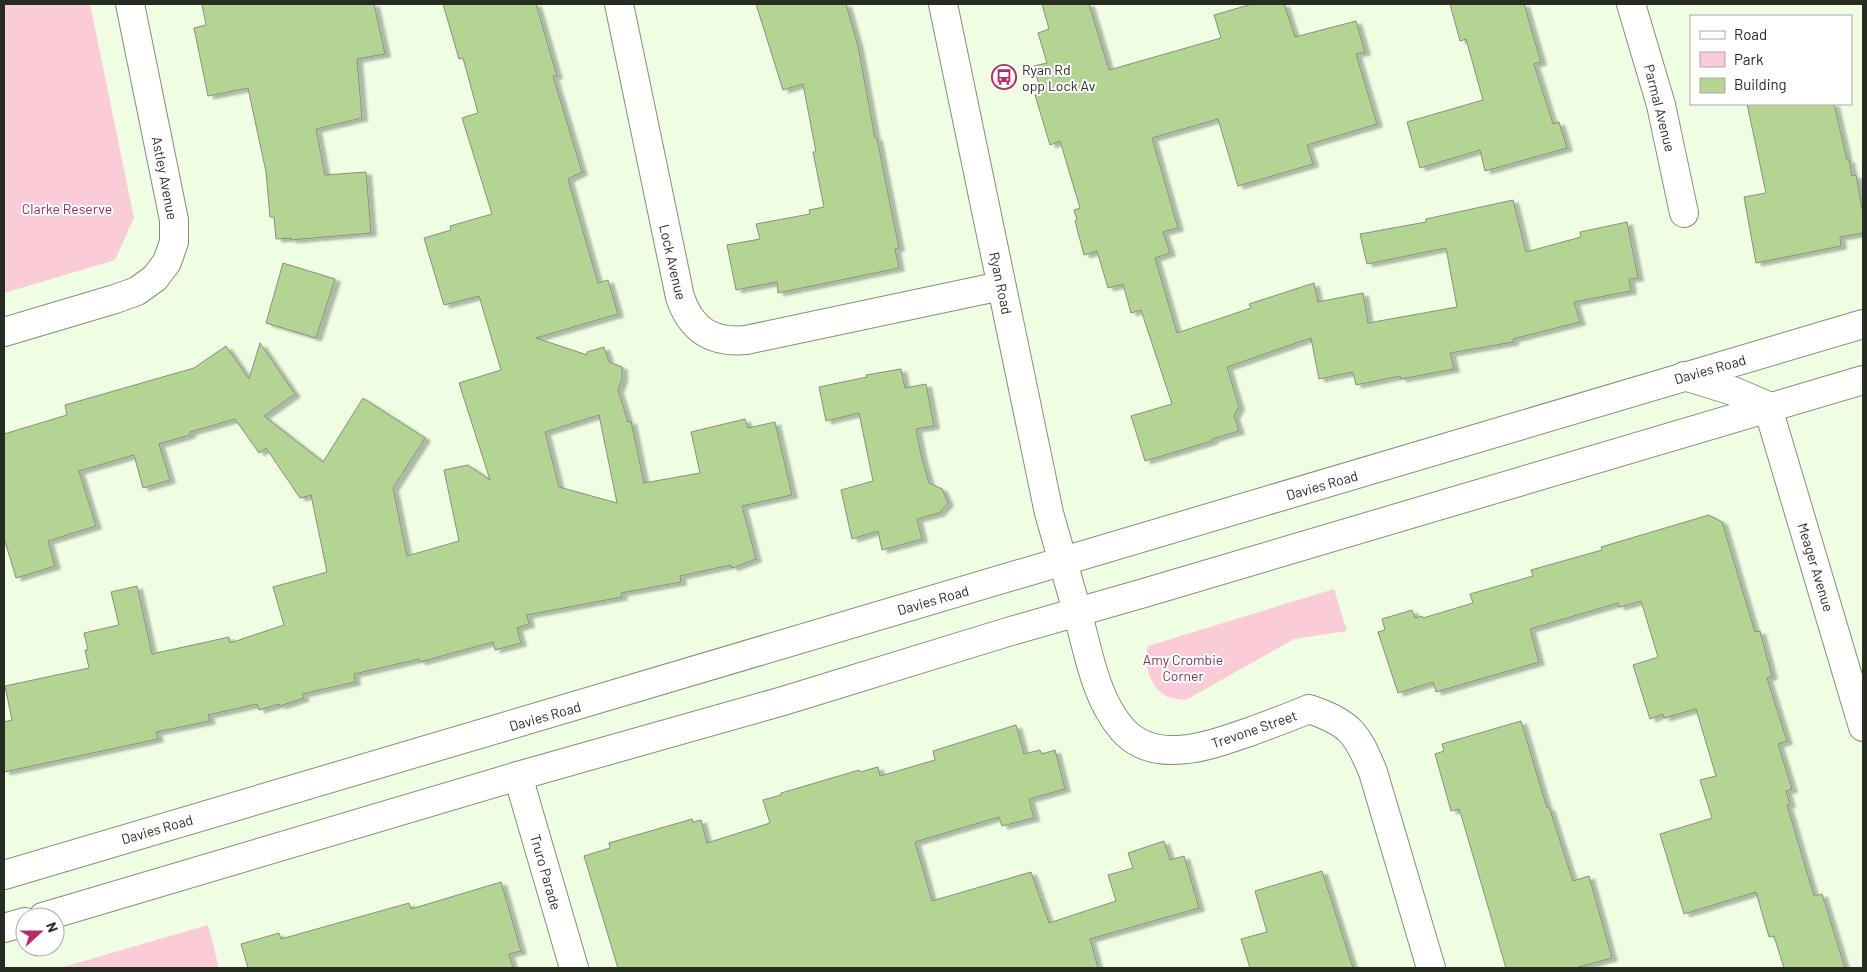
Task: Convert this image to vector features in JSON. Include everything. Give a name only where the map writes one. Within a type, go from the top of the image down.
[{"type":"main road","name":"Astley Avenue","points":[[4,332],[115,299],[137,290],[155,278],[168,262],[174,242],[174,220],[130,4]]},
{"type":"main road","name":"Lock Avenue","points":[[619,4],[680,298],[684,310],[692,322],[701,330],[716,338],[731,342],[746,340],[1001,286]]},
{"type":"main road","name":"Ryan Road","points":[[943,4],[1047,506],[1077,611]]},
{"type":"main road","name":"Parmal Avenue","points":[[1631,4],[1661,105],[1684,213]]},
{"type":"main road","name":"Davies Road","points":[[4,875],[1863,324]]},
{"type":"main road","points":[[1684,376],[1732,391],[1766,405],[1768,408]]},
{"type":"main road","points":[[65,910],[518,776],[783,701],[1077,611],[1144,593],[1863,380]]},
{"type":"main road","name":"Meager Avenue","points":[[1768,408],[1863,727]]},
{"type":"main road","name":"Trevone Street","points":[[1077,611],[1096,678],[1113,716],[1124,731],[1143,744],[1172,750],[1192,749],[1238,736],[1309,709],[1342,723],[1354,733],[1363,748],[1373,772],[1431,968]]},
{"type":"main road","name":"Truro Parade","points":[[518,776],[574,968]]},
{"type":"green space","name":"Clarke Reserve","points":[[4,4],[90,4],[134,218],[115,260],[4,293]]},
{"type":"green space","name":"Amy Crombie Corner","points":[[1334,589],[1347,631],[1294,639],[1186,700],[1166,696],[1160,692],[1152,681],[1146,660],[1148,646]]},
{"type":"green space","points":[[208,925],[219,968],[60,968]]},
{"type":"building","points":[[202,4],[374,4],[385,54],[357,59],[362,118],[316,129],[325,175],[366,172],[371,233],[290,240],[291,238],[276,239],[274,217],[270,217],[266,172],[248,88],[208,96],[194,28],[206,25]]},
{"type":"building","points":[[443,4],[536,4],[557,76],[553,76],[582,172],[568,179],[598,283],[608,280],[618,314],[536,338],[587,355],[587,352],[604,347],[609,362],[622,367],[622,379],[618,390],[628,422],[631,421],[644,483],[700,473],[691,432],[745,419],[748,428],[775,422],[792,495],[742,506],[756,559],[732,568],[731,565],[680,576],[681,582],[621,593],[622,597],[527,615],[529,624],[517,628],[521,643],[495,650],[493,642],[420,662],[419,659],[354,674],[355,682],[302,694],[304,698],[280,706],[279,704],[259,710],[257,704],[208,715],[210,721],[156,732],[158,739],[4,772],[4,722],[12,720],[5,686],[89,668],[85,650],[88,650],[84,633],[119,625],[111,592],[137,586],[152,654],[229,637],[230,643],[284,625],[273,587],[327,572],[311,495],[300,498],[266,448],[259,453],[235,419],[190,432],[190,435],[159,444],[170,480],[143,488],[134,455],[79,471],[96,526],[48,541],[55,566],[16,578],[4,538],[4,434],[67,415],[65,405],[194,368],[226,346],[249,379],[260,343],[295,394],[264,416],[323,462],[363,398],[425,438],[393,488],[407,556],[459,541],[444,470],[468,465],[490,480],[459,383],[501,370],[479,296],[444,305],[424,238],[451,230],[450,226],[492,214],[462,118],[478,113],[463,58],[459,59]],"holes":[[[599,415],[617,503],[559,487],[545,432]]]},
{"type":"building","points":[[756,4],[846,4],[858,46],[875,138],[877,138],[899,248],[895,249],[899,268],[778,293],[777,282],[736,290],[727,245],[760,239],[756,224],[810,214],[809,210],[824,207],[813,152],[816,152],[803,84],[783,90]]},
{"type":"building","points":[[1042,4],[1089,4],[1109,70],[1221,38],[1214,15],[1252,4],[1284,4],[1295,37],[1356,21],[1365,52],[1356,54],[1377,124],[1307,145],[1313,164],[1238,186],[1218,119],[1152,138],[1178,228],[1163,232],[1170,253],[1155,258],[1177,333],[1251,308],[1249,304],[1314,283],[1318,302],[1363,293],[1368,323],[1457,307],[1446,248],[1367,264],[1360,234],[1426,222],[1426,219],[1513,200],[1526,252],[1581,237],[1580,232],[1627,222],[1638,278],[1629,279],[1631,291],[1574,302],[1580,322],[1513,339],[1513,342],[1450,353],[1454,369],[1401,379],[1400,376],[1356,385],[1353,372],[1319,379],[1311,338],[1227,367],[1239,407],[1234,416],[1239,431],[1145,461],[1131,416],[1172,404],[1141,310],[1131,313],[1123,284],[1108,288],[1097,251],[1084,255],[1074,210],[1080,208],[1060,141],[1050,145],[1035,95],[1041,93],[1034,66],[1047,63],[1038,33],[1049,29]]},
{"type":"building","points":[[1450,4],[1524,4],[1541,62],[1534,64],[1553,124],[1559,122],[1567,148],[1485,171],[1480,150],[1420,168],[1407,122],[1483,100],[1466,39],[1460,41]]},
{"type":"building","points":[[1747,105],[1834,105],[1847,160],[1849,160],[1852,176],[1856,175],[1863,214],[1863,233],[1840,237],[1841,246],[1756,263],[1744,197],[1766,193]]},
{"type":"building","points":[[283,263],[335,279],[316,338],[266,323]]},
{"type":"building","points":[[901,369],[905,388],[926,384],[934,426],[916,429],[929,483],[942,489],[948,503],[939,513],[917,519],[922,539],[882,550],[878,531],[852,539],[841,490],[873,481],[859,413],[826,421],[819,387],[867,377],[866,375]]},
{"type":"building","points":[[1709,515],[1722,522],[1755,632],[1760,631],[1772,676],[1767,678],[1787,741],[1778,744],[1792,789],[1786,791],[1790,804],[1787,805],[1814,896],[1822,894],[1845,968],[1784,968],[1774,936],[1769,937],[1756,892],[1684,914],[1660,834],[1712,818],[1700,780],[1716,776],[1696,709],[1664,718],[1663,714],[1650,719],[1633,665],[1658,657],[1641,601],[1619,607],[1618,603],[1530,629],[1539,662],[1436,692],[1433,682],[1398,693],[1378,632],[1385,630],[1382,619],[1412,610],[1415,618],[1422,616],[1423,618],[1473,603],[1470,594],[1533,576],[1531,570],[1602,550],[1601,547]]},
{"type":"building","points":[[1521,721],[1547,808],[1549,807],[1573,881],[1589,876],[1612,958],[1575,968],[1506,968],[1462,818],[1459,809],[1451,811],[1435,754],[1444,751],[1442,744]]},
{"type":"building","points":[[1016,725],[1024,754],[1040,750],[1042,754],[1055,750],[1065,789],[1029,799],[1034,818],[1002,826],[999,817],[915,842],[932,901],[1031,872],[1049,923],[1116,901],[1108,875],[1133,868],[1128,853],[1164,841],[1170,860],[1184,856],[1199,908],[1090,939],[1098,968],[618,968],[584,856],[610,848],[609,843],[692,819],[693,822],[701,820],[707,843],[770,823],[763,800],[781,795],[781,793],[859,770],[860,772],[878,767],[880,776],[935,760],[933,751]]},
{"type":"building","points":[[1322,871],[1353,968],[1250,968],[1241,939],[1267,932],[1255,891]]},
{"type":"building","points":[[501,882],[521,951],[509,954],[513,968],[248,968],[241,944],[279,933],[281,939],[409,903],[411,909]]},
{"type":"place","name":"Ryan Rd opp Lock Av","points":[[1004,77]]}]
